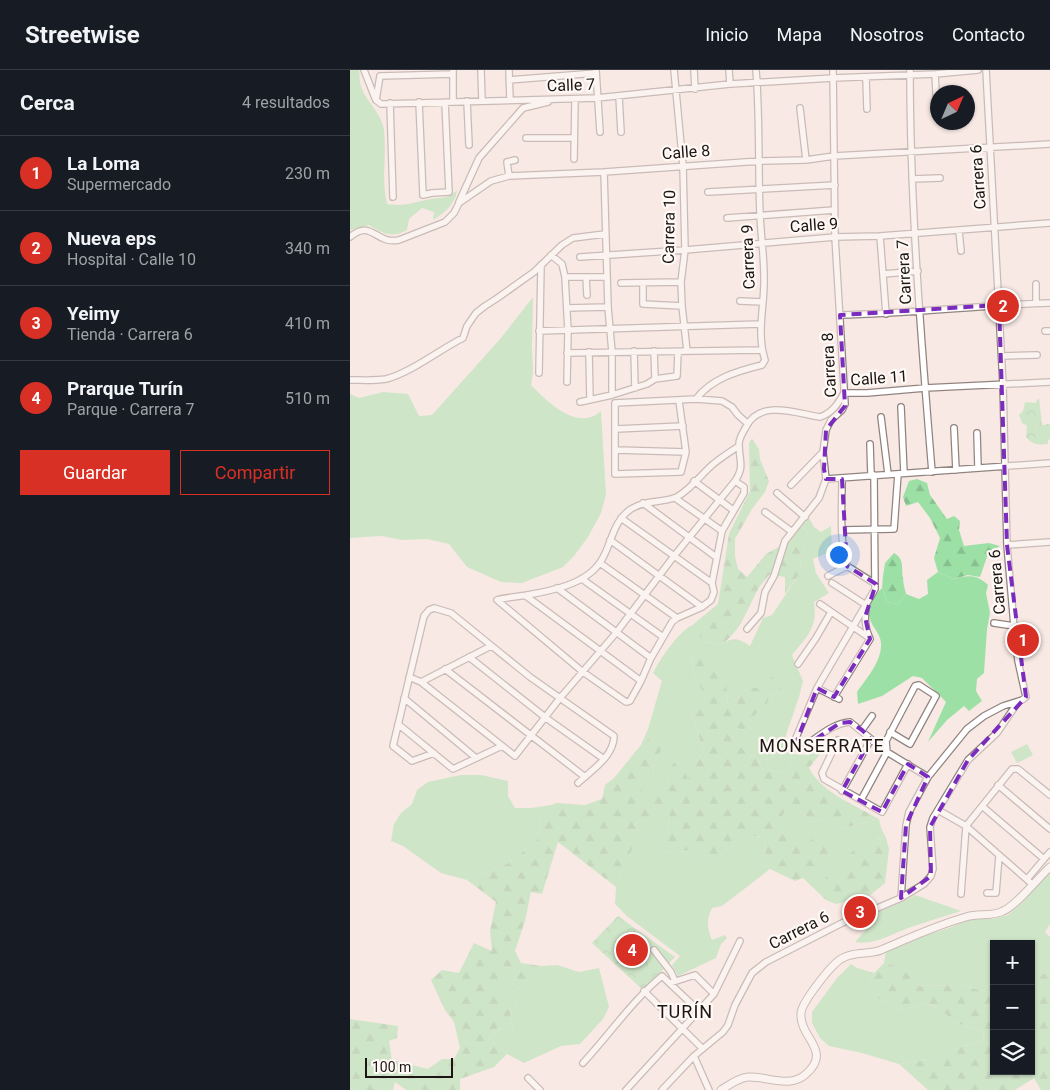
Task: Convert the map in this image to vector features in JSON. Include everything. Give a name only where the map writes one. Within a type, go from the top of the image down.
[{"type":"street","points":[[364,70],[376,100]]},
{"type":"street","points":[[481,70],[482,101]]},
{"type":"street","points":[[508,70],[510,100]]},
{"type":"street","name":"Carrera 10","points":[[674,70],[684,166],[685,250],[681,282],[683,326],[687,351]]},
{"type":"street","points":[[694,70],[695,89]]},
{"type":"street","points":[[730,70],[730,84]]},
{"type":"street","name":"Carrera 9","points":[[696,399],[708,386],[729,375],[762,365],[765,360],[762,350],[760,324],[764,277],[760,217],[760,161],[756,70]]},
{"type":"street","name":"Carrera 8","points":[[747,629],[759,616],[765,592],[774,576],[785,541],[819,498],[826,479],[823,452],[828,424],[844,407],[834,210],[832,70]]},
{"type":"street","name":"Calle 7","points":[[376,100],[382,104],[597,98],[730,84],[866,78],[910,72],[935,74],[978,70]]},
{"type":"street","name":"Carrera 6","points":[[662,1090],[702,1048],[728,1025],[735,1005],[752,973],[766,962],[856,917],[901,898],[924,884],[931,876],[933,869],[930,827],[938,810],[968,760],[997,733],[1018,702],[1026,697],[1018,661],[1007,545],[1002,356],[986,70]]},
{"type":"street","points":[[376,100],[378,78],[380,76],[396,72],[453,72],[453,102]]},
{"type":"street","points":[[509,80],[596,72],[600,132]]},
{"type":"street","name":"Carrera 7","points":[[910,72],[913,152],[912,179],[919,312],[932,472]]},
{"type":"street","points":[[935,74],[936,85]]},
{"type":"street","points":[[866,78],[867,109]]},
{"type":"street","points":[[619,96],[621,132]]},
{"type":"street","points":[[459,203],[479,158],[523,108],[560,99]]},
{"type":"street","points":[[574,159],[575,99]]},
{"type":"street","points":[[467,101],[469,145]]},
{"type":"street","points":[[419,102],[423,196],[432,193],[449,192],[446,102]]},
{"type":"street","points":[[390,103],[393,197]]},
{"type":"street","points":[[800,108],[806,160]]},
{"type":"street","points":[[526,138],[574,138]]},
{"type":"street","name":"Calle 8","points":[[350,237],[363,229],[374,232],[382,240],[392,242],[399,240],[445,222],[454,213],[459,203],[492,181],[509,176],[604,172],[760,161],[806,160],[834,156],[1050,144]]},
{"type":"street","points":[[509,176],[507,162],[515,160]]},
{"type":"street","points":[[604,172],[608,307],[612,352],[612,395]]},
{"type":"street","points":[[912,179],[940,178]]},
{"type":"street","points":[[708,192],[835,185]]},
{"type":"street","points":[[727,218],[834,210]]},
{"type":"street","name":"Calle 9","points":[[580,257],[835,237],[959,231],[1050,223]]},
{"type":"street","points":[[959,231],[961,251]]},
{"type":"street","points":[[350,380],[385,379],[401,374],[463,338],[467,326],[476,313],[541,266],[562,245],[573,238],[605,234]]},
{"type":"street","points":[[880,236],[886,314]]},
{"type":"street","points":[[551,255],[562,264],[565,277],[568,331],[567,382]]},
{"type":"street","points":[[539,373],[541,266]]},
{"type":"street","points":[[884,274],[918,271]]},
{"type":"street","points":[[586,276],[587,295]]},
{"type":"street","points":[[565,277],[607,277]]},
{"type":"street","points":[[621,283],[681,282]]},
{"type":"street","points":[[643,283],[642,304],[682,306]]},
{"type":"street","points":[[1036,284],[1036,303]]},
{"type":"street","points":[[740,301],[763,302]]},
{"type":"street","points":[[840,315],[886,314],[1050,303]]},
{"type":"street","points":[[567,308],[608,307]]},
{"type":"street","points":[[539,331],[760,324]]},
{"type":"street","points":[[567,353],[762,350]]},
{"type":"street","points":[[634,351],[635,388]]},
{"type":"street","points":[[654,351],[655,379]]},
{"type":"street","points":[[588,352],[590,400]]},
{"type":"street","points":[[580,402],[635,388],[655,379],[677,376],[678,352]]},
{"type":"street","points":[[1002,356],[1037,355]]},
{"type":"street","name":"Calle 11","points":[[747,423],[756,413],[770,410],[820,417],[826,415],[838,403],[844,393],[1050,382]]},
{"type":"street","points":[[409,677],[421,682],[515,756],[560,698],[616,633],[659,575],[739,475],[742,464],[739,446],[740,438],[747,423],[728,403],[696,399],[615,403],[615,474],[681,472],[686,452],[679,401]]},
{"type":"street","points":[[842,530],[894,529],[901,474],[901,408]]},
{"type":"street","points":[[881,417],[888,474]]},
{"type":"street","points":[[616,429],[683,426]]},
{"type":"street","points":[[954,428],[956,470]]},
{"type":"street","points":[[977,433],[978,468]]},
{"type":"street","points":[[870,444],[873,475],[873,594],[817,688],[795,740],[795,746],[802,748],[830,728],[840,723],[850,722],[887,752],[928,777]]},
{"type":"street","points":[[735,482],[744,488],[744,493],[722,531],[716,557],[712,583],[714,592],[711,600],[702,607],[672,622],[651,658],[630,701],[626,702],[583,672],[497,600],[526,596],[582,579],[600,563],[621,518],[631,509],[643,502],[675,498],[683,493],[713,464],[739,446]]},
{"type":"street","points":[[616,450],[686,452]]},
{"type":"street","points":[[791,485],[823,452]]},
{"type":"street","points":[[826,479],[1050,463]]},
{"type":"street","points":[[842,479],[842,530],[847,566],[874,583]]},
{"type":"street","points":[[694,481],[733,510]]},
{"type":"street","points":[[777,494],[805,516]]},
{"type":"street","points":[[675,498],[722,531]]},
{"type":"street","points":[[643,502],[716,557]]},
{"type":"street","points":[[765,512],[791,531]]},
{"type":"street","points":[[621,518],[712,583]]},
{"type":"street","points":[[610,540],[702,607]]},
{"type":"street","points":[[1007,545],[1050,542]]},
{"type":"street","points":[[600,563],[677,618]]},
{"type":"street","points":[[828,576],[847,566]]},
{"type":"street","points":[[582,579],[663,637]]},
{"type":"street","points":[[832,584],[866,605]]},
{"type":"street","points":[[556,588],[651,658]]},
{"type":"street","points":[[526,596],[641,681]]},
{"type":"street","points":[[820,604],[870,639]]},
{"type":"street","points":[[866,605],[865,624],[870,639]]},
{"type":"street","points":[[434,753],[412,761],[393,746],[424,616],[429,610],[434,608],[451,613],[491,646],[614,736],[613,746],[604,759],[578,783]]},
{"type":"street","points":[[798,664],[831,612]]},
{"type":"street","points":[[994,623],[1022,626]]},
{"type":"street","points":[[817,688],[836,698],[870,639]]},
{"type":"street","points":[[421,682],[491,646]]},
{"type":"street","points":[[469,657],[546,718],[604,759]]},
{"type":"street","points":[[445,670],[585,777]]},
{"type":"street","points":[[861,800],[887,752],[886,741],[890,732],[915,686],[919,685],[936,696],[910,744],[890,732]]},
{"type":"street","points":[[404,698],[476,758]]},
{"type":"street","points":[[901,898],[906,825],[909,812],[928,777],[967,729],[984,716],[1003,706],[1018,702]]},
{"type":"street","points":[[862,730],[872,716]]},
{"type":"street","points":[[398,724],[453,769],[502,746]]},
{"type":"street","points":[[842,790],[871,739]]},
{"type":"street","points":[[838,740],[822,773],[824,779],[882,812],[908,764]]},
{"type":"street","points":[[961,894],[966,826],[1012,769],[1015,768],[1050,795]]},
{"type":"street","points":[[998,785],[1050,830]]},
{"type":"street","points":[[982,806],[1044,859]]},
{"type":"street","points":[[938,810],[966,826],[1030,881]]},
{"type":"street","points":[[721,1090],[738,1080],[748,1077],[791,1082],[808,1074],[817,1058],[816,1048],[802,1021],[801,1013],[814,991],[841,959],[856,954],[880,951],[896,942],[968,916],[1001,913],[1010,908],[1050,852]]},
{"type":"street","points":[[987,893],[996,894],[999,856]]},
{"type":"street","points":[[1030,881],[1050,867]]},
{"type":"street","points":[[626,1090],[714,994],[740,941]]},
{"type":"street","points":[[654,950],[671,972],[672,982]]},
{"type":"street","points":[[672,982],[695,975],[714,994]]},
{"type":"street","points":[[583,1063],[614,1029],[644,991],[662,976],[672,982],[699,1011]]},
{"type":"street","points":[[644,991],[702,1048]]},
{"type":"street","points":[[694,1056],[709,1090]]},
{"type":"street","points":[[528,1078],[540,1090]]},
{"type":"highlighted area","points":[[999,305],[1007,545],[1026,697],[968,760],[930,827],[931,876],[901,898],[906,825],[928,777],[908,764],[882,812],[842,791],[871,739],[862,730],[850,722],[840,723],[802,748],[795,746],[817,688],[834,697],[870,639],[865,617],[876,584],[847,566],[842,479],[826,479],[824,469],[826,430],[845,406],[840,315]]},
{"type":"green space","points":[[350,70],[359,70],[363,92],[383,124],[385,139],[384,185],[387,204],[405,205],[445,197],[457,190],[449,208],[433,220],[434,212],[422,208],[409,219],[407,230],[402,233],[387,234],[369,225],[350,230]]},
{"type":"green space","points":[[533,297],[533,372],[531,385],[558,409],[574,417],[591,417],[601,411],[606,495],[601,513],[588,537],[574,556],[563,567],[522,583],[501,582],[467,567],[449,544],[427,539],[402,540],[382,536],[350,538],[350,394],[359,398],[383,392],[408,394],[419,416],[432,415],[501,338]]},
{"type":"green space","points":[[1039,398],[1042,425],[1050,424],[1048,444],[1036,444],[1026,437],[1027,426],[1022,423],[1019,415],[1023,411],[1025,402],[1035,403]]},
{"type":"green space","points":[[752,439],[759,449],[760,459],[769,481],[765,492],[752,509],[735,539],[735,556],[738,569],[747,577],[766,554],[784,544],[801,527],[808,532],[801,555],[800,573],[785,594],[785,577],[769,575],[758,589],[734,633],[722,644],[706,642],[690,627],[718,604],[729,534],[750,491],[749,443]]},
{"type":"green space","points":[[917,479],[927,483],[930,495],[947,519],[954,516],[960,521],[959,530],[964,546],[989,543],[1000,546],[988,554],[980,577],[968,575],[953,579],[938,572],[934,558],[940,538],[930,518],[918,502],[906,506],[903,497],[909,481]]},
{"type":"green space","points":[[809,518],[814,527],[821,532],[831,526],[832,551],[813,559],[816,573],[829,593],[814,602],[813,625],[807,637],[792,655],[803,681],[786,735],[786,746],[792,754],[790,765],[784,773],[761,768],[759,760],[772,759],[771,753],[757,753],[751,757],[733,739],[735,728],[742,730],[748,735],[750,719],[769,696],[780,690],[747,688],[740,696],[728,704],[726,686],[698,653],[692,655],[694,675],[703,692],[692,711],[703,751],[688,780],[679,758],[669,772],[670,818],[659,848],[669,854],[688,850],[698,853],[704,865],[718,859],[736,841],[753,836],[764,837],[766,849],[761,859],[770,869],[722,906],[712,908],[708,924],[712,940],[725,935],[727,938],[721,944],[716,958],[678,976],[672,965],[680,956],[628,917],[615,904],[616,887],[635,841],[645,836],[634,824],[642,820],[644,796],[641,788],[654,774],[653,762],[667,743],[662,731],[645,746],[641,745],[648,729],[662,681],[653,673],[669,648],[690,626],[706,642],[722,644],[736,639],[750,646],[763,618],[772,615],[800,573],[801,555],[808,532],[801,527]]},
{"type":"green space","points":[[894,553],[900,558],[902,564],[906,594],[898,604],[887,602],[882,588],[885,563]]},
{"type":"green space","points":[[938,572],[953,579],[972,576],[984,581],[988,585],[986,593],[990,613],[984,673],[977,679],[976,691],[982,701],[969,711],[964,706],[947,720],[928,742],[946,702],[922,678],[913,676],[882,696],[858,704],[857,692],[873,670],[881,650],[880,637],[869,615],[870,606],[874,598],[882,588],[887,602],[898,604],[906,594],[919,599],[928,594],[927,580]]},
{"type":"green space","points":[[698,653],[709,657],[721,666],[724,671],[728,704],[740,696],[747,688],[764,688],[770,678],[780,673],[784,674],[780,690],[769,696],[767,704],[750,719],[753,727],[748,736],[742,730],[736,728],[733,739],[751,757],[757,753],[771,753],[773,759],[759,760],[761,768],[784,773],[790,765],[792,754],[808,755],[818,747],[820,754],[809,768],[815,777],[822,785],[840,798],[879,819],[844,828],[835,827],[825,820],[810,822],[803,813],[789,806],[777,823],[794,838],[792,847],[799,847],[813,839],[834,852],[832,860],[824,862],[812,872],[824,881],[828,872],[842,867],[854,850],[866,842],[886,838],[889,849],[885,883],[869,896],[836,904],[826,900],[803,878],[795,881],[770,869],[761,859],[766,849],[764,837],[753,836],[736,841],[718,859],[704,865],[698,853],[688,850],[669,854],[659,848],[669,823],[671,798],[668,786],[669,769],[679,757],[688,779],[703,751],[692,711],[691,698],[703,692],[694,675],[692,654]]},
{"type":"green space","points":[[663,731],[667,743],[653,762],[654,774],[642,788],[644,796],[658,795],[665,806],[652,830],[642,820],[634,824],[645,836],[635,842],[616,887],[558,842],[542,894],[531,892],[525,921],[515,951],[521,963],[541,966],[519,989],[497,971],[505,995],[518,1000],[510,1016],[514,1034],[498,1028],[489,1038],[507,1054],[494,1067],[460,1079],[460,1090],[406,1090],[395,1082],[393,1090],[350,1090],[350,1019],[398,1026],[397,1038],[389,1041],[392,1060],[428,1069],[442,1059],[454,1059],[460,1048],[454,1022],[445,1010],[431,980],[442,970],[459,973],[474,943],[492,951],[490,931],[496,902],[467,880],[509,863],[538,839],[540,819],[551,805],[557,803],[585,805],[602,799],[605,785],[614,778],[641,745],[645,746],[650,735]]},
{"type":"green space","points":[[1027,744],[1033,755],[1017,763],[1011,752]]},
{"type":"green space","points":[[461,775],[481,775],[508,781],[508,796],[515,808],[551,805],[540,819],[538,839],[509,863],[467,880],[441,873],[403,846],[391,841],[394,824],[401,813],[412,804],[417,790],[428,782]]},
{"type":"green space","points":[[789,805],[803,813],[810,822],[825,820],[835,827],[844,828],[879,819],[886,838],[878,838],[843,867],[828,872],[824,881],[811,872],[824,862],[799,847],[792,847],[777,823]]},
{"type":"green space","points":[[1050,871],[1050,924],[1045,932],[1050,937],[1050,970],[1035,979],[1035,940],[990,940],[990,993],[961,985],[920,986],[901,967],[884,963],[886,952],[908,941],[971,919],[993,919],[1008,915],[1022,903]]},
{"type":"green space","points":[[915,895],[961,911],[908,928],[876,941],[855,942],[865,931],[863,919]]},
{"type":"green space","points":[[618,916],[675,957],[643,990],[592,943]]},
{"type":"green space","points":[[884,963],[901,967],[920,986],[961,985],[990,993],[990,1075],[1035,1075],[1035,979],[1050,970],[1050,1090],[1041,1090],[1034,1078],[1015,1090],[928,1090],[899,1064],[933,1059],[954,1049],[983,1040],[984,1031],[956,1023],[937,1007],[926,1003],[901,1010],[877,998],[869,985],[874,973]]},
{"type":"green space","points":[[851,964],[857,968],[874,973],[869,985],[877,998],[901,1010],[926,1003],[937,1007],[956,1023],[984,1031],[983,1040],[954,1049],[933,1059],[899,1064],[829,1046],[820,1038],[812,1023],[812,1012],[837,978]]},
{"type":"green space","points":[[557,965],[579,972],[599,968],[609,1007],[603,1019],[580,1044],[561,1046],[524,1063],[507,1054],[489,1038],[498,1028],[514,1034],[510,1016],[518,1000],[505,995],[496,970],[519,989],[541,966]]},
{"type":"place","name":"Nueva eps","points":[[1003,306]]},
{"type":"place","name":"La Loma","points":[[1023,640]]},
{"type":"place","name":"Yeimy","points":[[860,912]]},
{"type":"place","name":"Prarque Turín","points":[[632,950]]},
{"type":"district","name":"MONSERRATE","points":[[822,745]]},
{"type":"district","name":"TURÍN","points":[[685,1011]]}]
